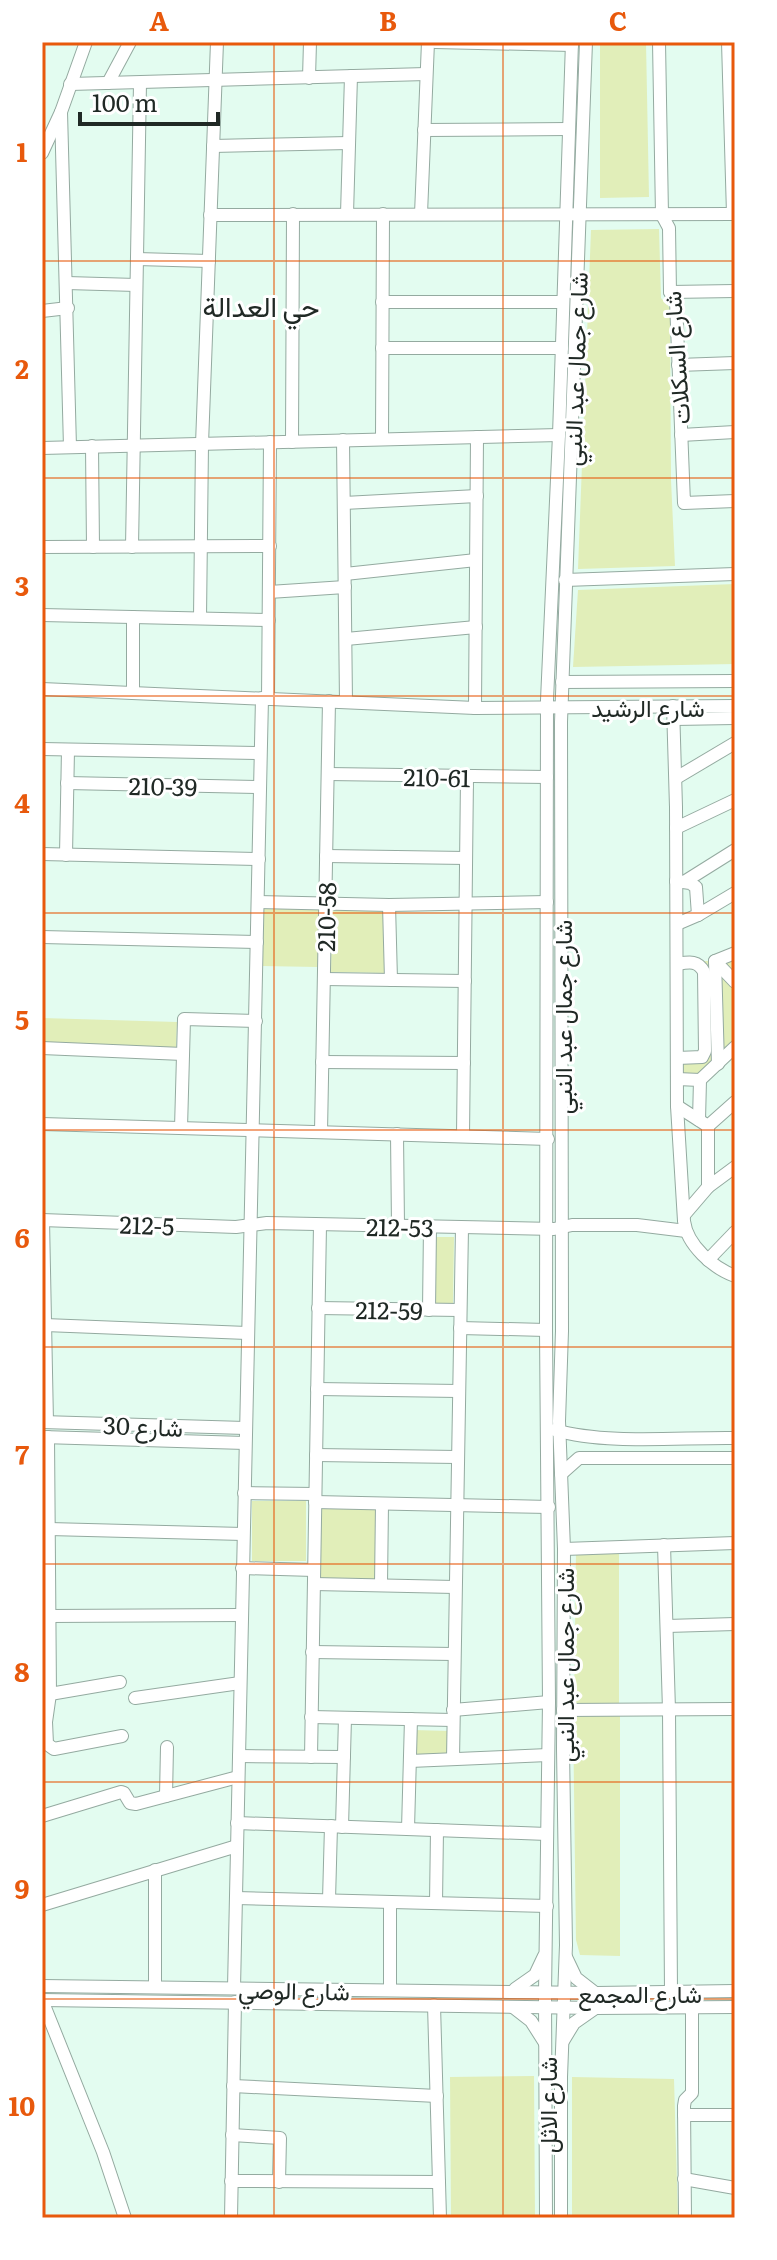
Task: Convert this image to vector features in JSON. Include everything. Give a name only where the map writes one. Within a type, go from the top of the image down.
[{"type":"street","points":[[42,153],[61,112],[86,42]]},
{"type":"street","points":[[108,83],[130,42]]},
{"type":"street","points":[[200,618],[202,444],[217,42]]},
{"type":"street","points":[[309,78],[310,42]]},
{"type":"street","points":[[421,214],[428,42]]},
{"type":"street","points":[[435,42],[572,43]]},
{"type":"street","name":"شارع جمال عبد النبي","points":[[554,1999],[546,1956],[554,1430],[562,1228],[562,682],[586,42]]},
{"type":"street","name":"شارع السكلات","points":[[659,42],[662,215],[669,228],[670,292],[676,301],[684,503],[735,501]]},
{"type":"street","points":[[210,215],[734,214],[728,42]]},
{"type":"street","name":"شارع جمال عبد النبي","points":[[554,1999],[565,1954],[564,1549],[553,1501],[561,1474],[554,1430],[546,1330],[547,707],[572,43]]},
{"type":"street","points":[[70,84],[426,74]]},
{"type":"street","points":[[347,214],[351,76]]},
{"type":"street","points":[[132,547],[140,83]]},
{"type":"street","points":[[61,112],[70,447]]},
{"type":"street","points":[[424,130],[569,129]]},
{"type":"street","points":[[213,146],[349,143]]},
{"type":"street","points":[[292,442],[293,214]]},
{"type":"street","points":[[382,439],[383,214]]},
{"type":"street","points":[[137,259],[209,261]]},
{"type":"street","points":[[67,283],[136,285]]},
{"type":"street","points":[[670,292],[735,291]]},
{"type":"street","points":[[382,302],[563,302]]},
{"type":"street","points":[[42,311],[68,308]]},
{"type":"street","points":[[382,348],[562,348]]},
{"type":"street","points":[[678,365],[735,363]]},
{"type":"street","points":[[681,435],[735,432]]},
{"type":"street","points":[[42,448],[559,435]]},
{"type":"street","points":[[475,708],[477,437]]},
{"type":"street","points":[[343,440],[346,702]]},
{"type":"street","points":[[231,1443],[237,1441],[239,1436],[236,1430],[247,1333],[252,1226],[260,753],[269,620],[270,442]]},
{"type":"street","points":[[92,446],[93,547]]},
{"type":"street","points":[[344,503],[477,496]]},
{"type":"street","points":[[42,547],[270,546]]},
{"type":"street","points":[[269,592],[476,560]]},
{"type":"street","points":[[565,580],[735,574]]},
{"type":"street","points":[[42,615],[269,620]]},
{"type":"street","points":[[133,617],[133,693]]},
{"type":"street","points":[[346,639],[476,627]]},
{"type":"street","name":"شارع الرشيد","points":[[562,682],[735,681]]},
{"type":"street","points":[[577,682],[571,693],[577,707]]},
{"type":"street","points":[[673,682],[678,693],[673,711],[680,882],[677,924],[677,1106],[684,1215],[686,1231],[708,1260],[735,1276]]},
{"type":"street","points":[[696,682],[690,692],[696,706]]},
{"type":"street","name":"شارع الرشيد","points":[[42,689],[475,708],[577,707],[673,711],[696,706],[735,708]]},
{"type":"street","name":"210-58","points":[[321,1132],[329,701]]},
{"type":"street","points":[[673,711],[735,708]]},
{"type":"street","points":[[673,711],[735,718]]},
{"type":"street","points":[[676,778],[735,743]]},
{"type":"street","points":[[42,749],[260,753]]},
{"type":"street","points":[[66,855],[68,750]]},
{"type":"street","name":"210-61","points":[[328,774],[547,777]]},
{"type":"street","points":[[463,1136],[467,777]]},
{"type":"street","name":"210-39","points":[[67,783],[260,787]]},
{"type":"street","points":[[676,828],[735,800]]},
{"type":"street","points":[[680,882],[735,850]]},
{"type":"street","points":[[42,854],[259,859]]},
{"type":"street","points":[[326,856],[466,858]]},
{"type":"street","points":[[680,882],[696,887],[698,915]]},
{"type":"street","points":[[677,924],[735,893]]},
{"type":"street","points":[[258,902],[389,905],[547,902]]},
{"type":"street","points":[[389,905],[391,980]]},
{"type":"street","points":[[42,937],[257,942]]},
{"type":"street","points":[[677,964],[715,961],[735,953]]},
{"type":"street","points":[[677,1058],[697,1059],[705,1051],[704,972],[701,965],[693,961]]},
{"type":"street","points":[[715,961],[734,978]]},
{"type":"street","points":[[715,961],[718,1064]]},
{"type":"street","points":[[324,979],[465,981]]},
{"type":"street","points":[[181,1128],[184,1019],[256,1021]]},
{"type":"street","points":[[677,1079],[700,1080],[735,1047]]},
{"type":"street","points":[[42,1048],[183,1054]]},
{"type":"street","points":[[322,1062],[464,1063]]},
{"type":"street","points":[[700,1080],[708,1187]]},
{"type":"street","points":[[704,1123],[735,1102]]},
{"type":"street","points":[[677,1106],[704,1123]]},
{"type":"street","points":[[42,1124],[548,1139]]},
{"type":"street","points":[[397,1134],[398,1226]]},
{"type":"street","points":[[684,1215],[708,1187],[735,1167]]},
{"type":"street","points":[[43,1220],[50,1694],[46,1738],[49,1748],[122,1736]]},
{"type":"street","name":"212-5","points":[[43,1220],[252,1226]]},
{"type":"street","name":"212-53","points":[[252,1226],[267,1223],[547,1229],[572,1225],[637,1225],[686,1231]]},
{"type":"street","points":[[311,1757],[320,1225]]},
{"type":"street","points":[[429,1310],[430,1227]]},
{"type":"street","points":[[453,1759],[462,1228]]},
{"type":"street","points":[[708,1260],[735,1232]]},
{"type":"street","name":"212-59","points":[[318,1308],[460,1310]]},
{"type":"street","points":[[45,1325],[247,1333]]},
{"type":"street","points":[[460,1328],[546,1330]]},
{"type":"street","points":[[317,1389],[459,1391]]},
{"type":"street","points":[[234,1988],[245,1443],[238,1427]]},
{"type":"street","name":"شارع 30","points":[[46,1429],[238,1427]]},
{"type":"street","name":"شارع 30","points":[[46,1429],[245,1443]]},
{"type":"street","points":[[554,1430],[568,1435],[605,1437],[735,1438]]},
{"type":"street","points":[[316,1455],[457,1457]]},
{"type":"street","points":[[561,1474],[579,1458],[735,1458]]},
{"type":"street","points":[[244,1493],[382,1504],[553,1501]]},
{"type":"street","points":[[381,1585],[382,1504]]},
{"type":"street","points":[[49,1529],[243,1534]]},
{"type":"street","points":[[564,1549],[735,1543]]},
{"type":"street","points":[[664,1545],[669,1710],[671,1992]]},
{"type":"street","points":[[242,1568],[314,1570]]},
{"type":"street","points":[[314,1584],[455,1587]]},
{"type":"street","points":[[49,1616],[240,1615]]},
{"type":"street","points":[[667,1626],[735,1624]]},
{"type":"street","points":[[312,1652],[454,1654]]},
{"type":"street","points":[[50,1694],[120,1682]]},
{"type":"street","points":[[135,1698],[240,1683]]},
{"type":"street","points":[[311,1717],[411,1719],[549,1702]]},
{"type":"street","points":[[563,1710],[735,1709]]},
{"type":"street","points":[[329,1900],[344,1757],[345,1718]]},
{"type":"street","points":[[408,1829],[411,1719]]},
{"type":"street","points":[[166,1796],[167,1747]]},
{"type":"street","points":[[410,1761],[548,1755]]},
{"type":"street","points":[[239,1756],[344,1757]]},
{"type":"street","points":[[42,1816],[121,1792],[130,1803],[136,1804],[238,1777]]},
{"type":"street","points":[[237,1823],[547,1834]]},
{"type":"street","points":[[436,1903],[437,1830]]},
{"type":"street","points":[[42,1905],[237,1846]]},
{"type":"street","points":[[155,1870],[158,1987],[165,1995],[158,2001]]},
{"type":"street","points":[[236,1898],[547,1906]]},
{"type":"street","points":[[390,1902],[390,1990]]},
{"type":"street","points":[[546,2046],[516,1997],[546,1956],[555,1963],[561,1961],[565,1954]]},
{"type":"street","points":[[561,2046],[574,2023],[592,2008],[586,2001],[592,1993],[576,1978],[565,1954]]},
{"type":"street","name":"شارع الوصي","points":[[42,1986],[390,1990],[554,1999]]},
{"type":"street","points":[[183,2002],[178,1995],[184,1987]]},
{"type":"street","points":[[730,2007],[711,2003],[709,1999],[735,1992]]},
{"type":"street","name":"شارع المجمع","points":[[554,1999],[592,1993],[735,1992]]},
{"type":"street","name":"شارع الوصي","points":[[42,2000],[434,2005],[516,1997],[554,1999]]},
{"type":"street","name":"شارع المجمع","points":[[554,1999],[592,2008],[730,2007]]},
{"type":"street","name":"شارع الاثل","points":[[546,2212],[546,2029],[554,1999]]},
{"type":"street","name":"شارع الاثل","points":[[554,1999],[562,2030],[560,2212]]},
{"type":"street","points":[[42,2000],[95,2132],[125,2218]]},
{"type":"street","points":[[231,2218],[235,2002]]},
{"type":"street","points":[[434,2005],[440,2218]]},
{"type":"street","points":[[685,2218],[684,2115],[685,2100],[692,2093],[692,2007]]},
{"type":"street","points":[[546,2046],[552,2038],[559,2040],[561,2046]]},
{"type":"street","points":[[233,2086],[437,2096]]},
{"type":"street","points":[[684,2115],[735,2115]]},
{"type":"street","points":[[232,2135],[280,2138],[279,2182]]},
{"type":"street","points":[[684,2179],[735,2188]]},
{"type":"street","points":[[231,2181],[439,2182]]},
{"type":"street","points":[[546,2212],[560,2212]]},
{"type":"green space","points":[[600,42],[646,42],[649,197],[600,198]]},
{"type":"green space","points":[[659,229],[661,298],[670,308],[675,566],[578,569],[591,230]]},
{"type":"green space","points":[[735,584],[735,664],[573,667],[578,590]]},
{"type":"green space","points":[[263,907],[320,909],[318,967],[261,966]]},
{"type":"green space","points":[[332,908],[385,908],[385,973],[331,972]]},
{"type":"green space","points":[[735,953],[735,1047],[700,1080],[677,1079],[677,1058],[702,1057],[704,973],[693,961],[715,961]]},
{"type":"green space","points":[[42,1018],[177,1022],[176,1048],[42,1043]]},
{"type":"green space","points":[[436,1237],[454,1237],[453,1306],[435,1305]]},
{"type":"green space","points":[[252,1501],[306,1501],[306,1561],[252,1561]]},
{"type":"green space","points":[[320,1507],[378,1508],[377,1581],[319,1580]]},
{"type":"green space","points":[[576,1552],[619,1552],[619,1706],[574,1706]]},
{"type":"green space","points":[[620,1713],[620,1956],[580,1955],[576,1940],[573,1714]]},
{"type":"green space","points":[[413,1730],[450,1731],[449,1758],[412,1757]]},
{"type":"green space","points":[[534,2076],[535,2218],[451,2218],[450,2077]]},
{"type":"green space","points":[[572,2077],[674,2079],[678,2218],[572,2218]]},
{"type":"district","name":"حي العدالة","points":[[261,305]]}]
